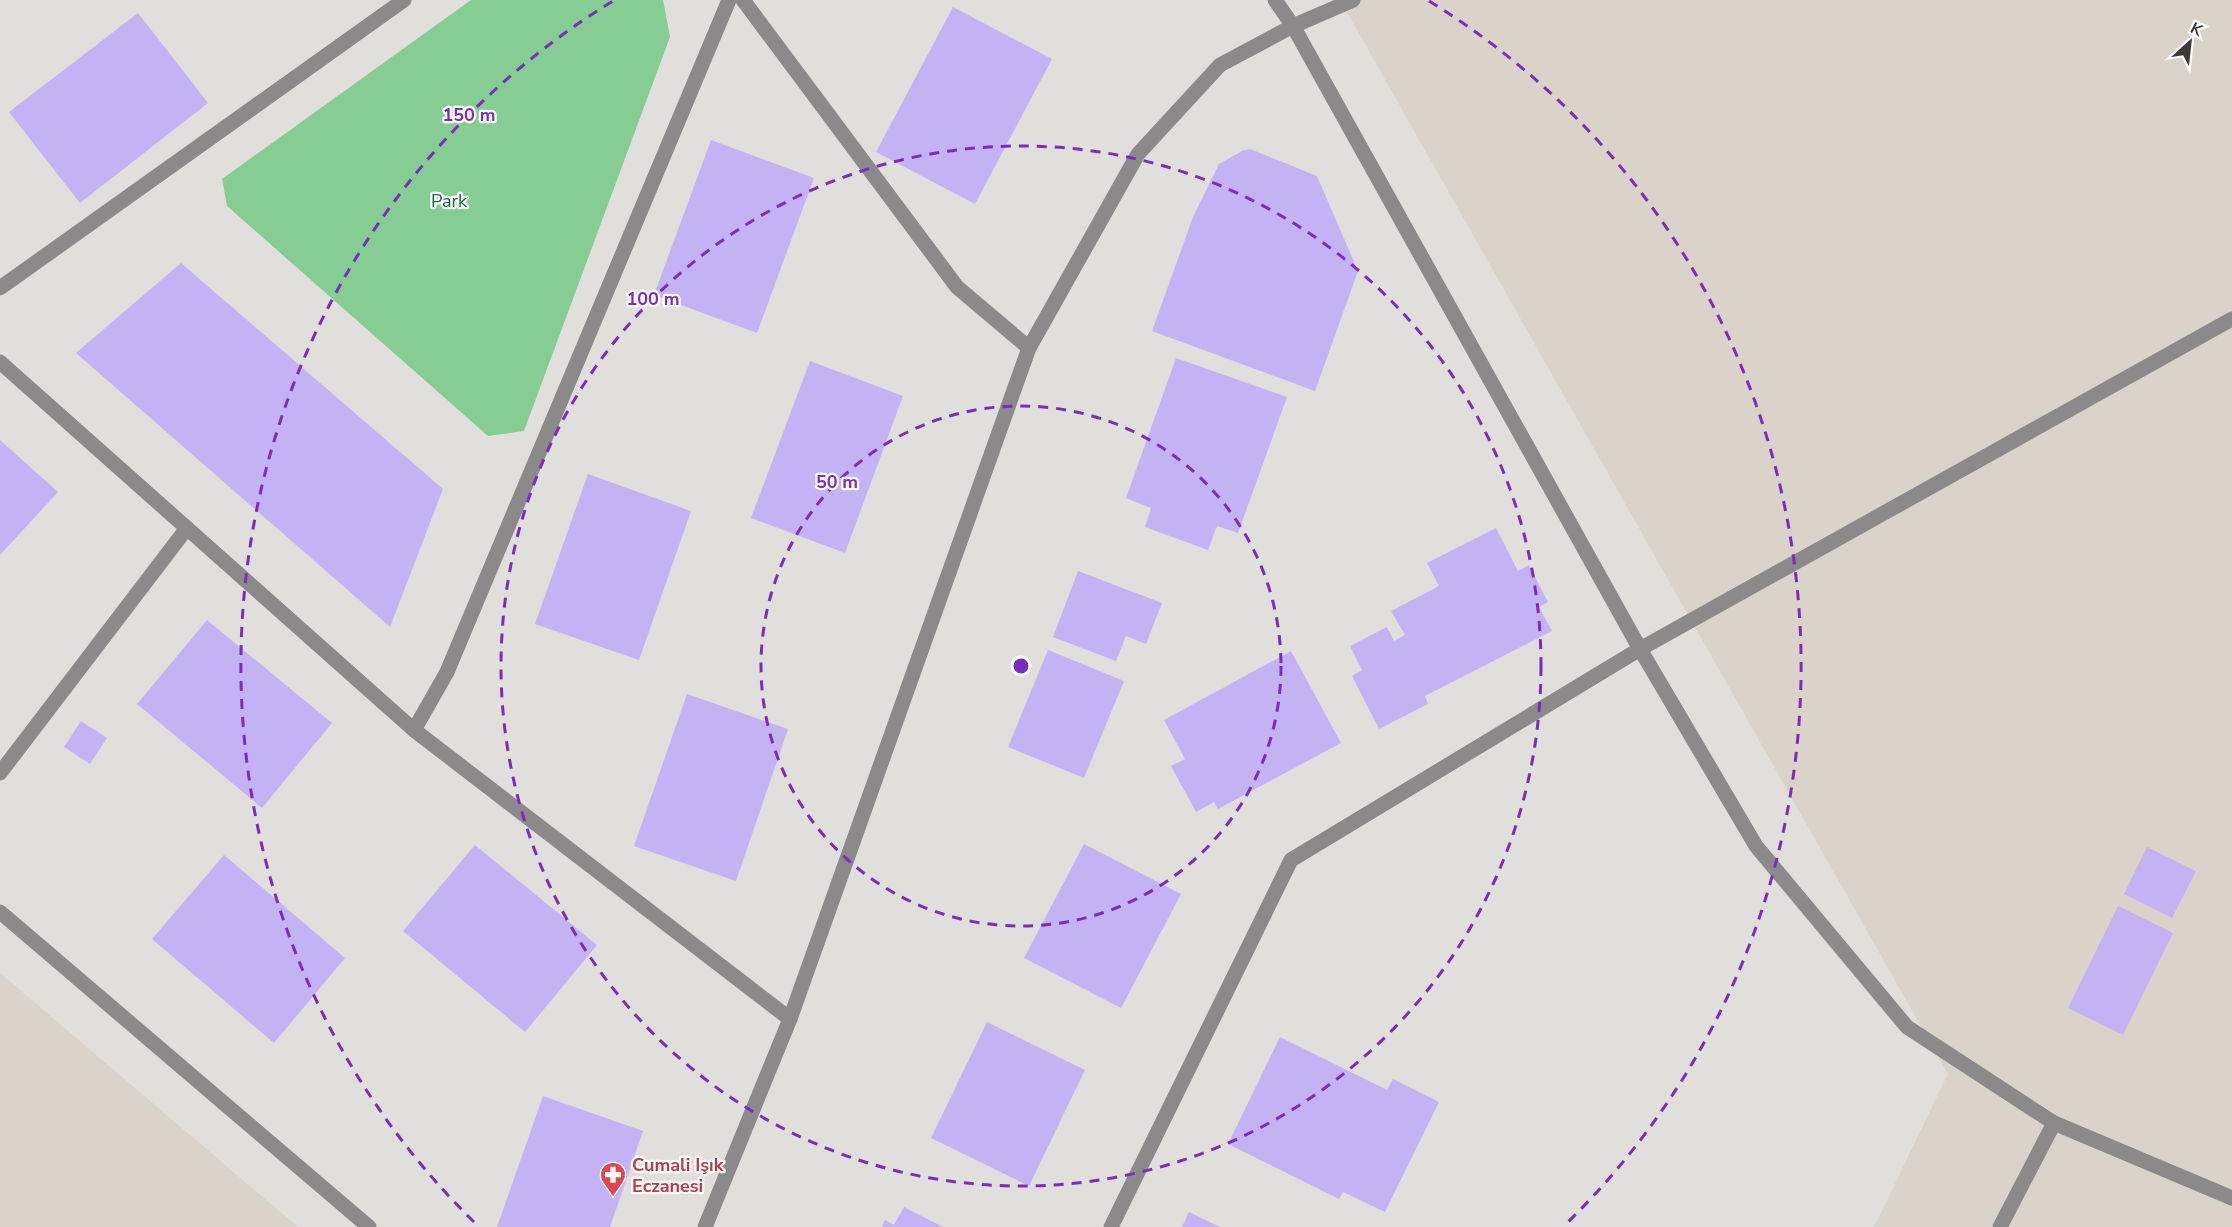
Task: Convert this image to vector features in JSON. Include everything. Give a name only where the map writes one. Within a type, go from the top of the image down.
[{"type":"street","points":[[0,288],[404,0]]},
{"type":"street","points":[[414,730],[447,672],[729,0]]},
{"type":"street","points":[[743,0],[957,287],[1029,348]]},
{"type":"street","points":[[1275,0],[1293,26],[1640,649],[1756,846],[1907,1027],[2054,1123],[2232,1198]]},
{"type":"street","points":[[705,1227],[790,1019],[1029,348],[1138,154],[1220,65],[1293,26],[1353,0]]},
{"type":"street","points":[[1111,1227],[1291,860],[1640,649],[2232,319]]},
{"type":"street","points":[[0,362],[414,730],[790,1019]]},
{"type":"street","points":[[0,774],[187,528]]},
{"type":"street","points":[[0,912],[369,1227]]},
{"type":"street","points":[[2000,1227],[2054,1123]]},
{"type":"shaded area","points":[[1340,0],[2232,0],[2232,1227],[1874,1227],[1948,1074]]},
{"type":"shaded area","points":[[0,973],[298,1227],[0,1227]]},
{"type":"green space","name":"Park","points":[[471,0],[663,0],[670,37],[524,431],[488,436],[227,206],[222,179]]},
{"type":"building","points":[[953,7],[1052,59],[975,204],[876,152]]},
{"type":"building","points":[[138,13],[208,103],[80,203],[9,112]]},
{"type":"building","points":[[711,140],[814,178],[757,333],[654,295]]},
{"type":"building","points":[[1250,149],[1317,176],[1358,271],[1315,391],[1152,331],[1193,217],[1219,164]]},
{"type":"building","points":[[181,263],[443,489],[390,627],[76,353]]},
{"type":"building","points":[[1176,358],[1287,397],[1238,533],[1217,526],[1208,550],[1145,527],[1151,508],[1126,498]]},
{"type":"building","points":[[810,361],[903,396],[845,553],[751,518]]},
{"type":"building","points":[[0,440],[58,492],[0,555]]},
{"type":"building","points":[[588,474],[691,511],[639,660],[535,624]]},
{"type":"building","points":[[1496,528],[1518,571],[1529,565],[1548,602],[1539,607],[1552,631],[1425,696],[1428,704],[1379,729],[1352,676],[1362,670],[1350,646],[1387,627],[1394,641],[1405,635],[1391,611],[1439,586],[1427,563]]},
{"type":"building","points":[[1078,571],[1162,603],[1146,644],[1126,636],[1116,661],[1053,637]]},
{"type":"building","points":[[207,620],[332,723],[262,808],[137,704]]},
{"type":"building","points":[[1048,650],[1124,681],[1084,778],[1008,747]]},
{"type":"building","points":[[1291,651],[1341,743],[1218,809],[1214,802],[1196,812],[1171,766],[1185,759],[1164,720]]},
{"type":"building","points":[[687,694],[788,729],[736,881],[634,846]]},
{"type":"building","points":[[81,721],[107,738],[90,764],[64,747]]},
{"type":"building","points":[[1084,844],[1181,894],[1121,1008],[1024,958]]},
{"type":"building","points":[[475,845],[597,945],[525,1032],[403,931]]},
{"type":"building","points":[[2147,847],[2196,871],[2172,918],[2124,894]]},
{"type":"building","points":[[224,855],[345,958],[274,1043],[152,939]]},
{"type":"building","points":[[2118,906],[2173,933],[2123,1035],[2068,1008]]},
{"type":"building","points":[[987,1022],[1085,1070],[1029,1186],[931,1138]]},
{"type":"building","points":[[1280,1037],[1387,1090],[1393,1079],[1439,1102],[1385,1212],[1343,1192],[1339,1199],[1228,1144]]},
{"type":"building","points":[[543,1096],[643,1131],[610,1227],[497,1227]]},
{"type":"building","points":[[904,1207],[943,1227],[882,1227],[885,1220],[894,1225]]},
{"type":"building","points":[[1189,1212],[1220,1227],[1182,1227]]},
{"type":"place","name":"Cumali Işık Eczanesi","points":[[613,1198]]}]
